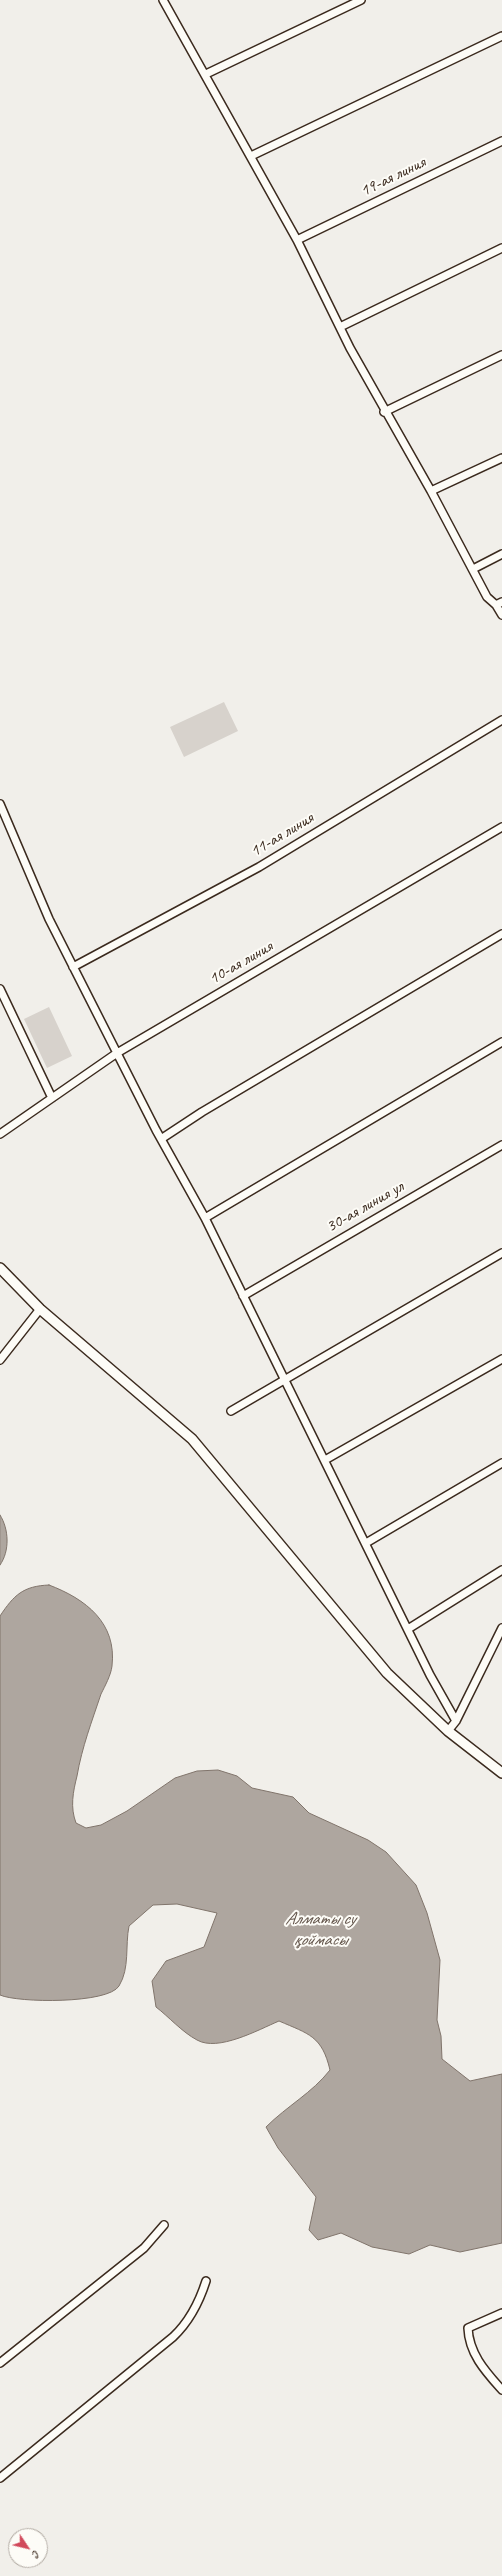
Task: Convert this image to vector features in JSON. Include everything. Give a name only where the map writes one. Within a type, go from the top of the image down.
[{"type":"street","points":[[163,0],[206,74],[297,240],[384,412],[431,491],[487,597],[499,603],[502,615]]},
{"type":"street","points":[[206,74],[361,0]]},
{"type":"street","points":[[251,156],[502,36]]},
{"type":"street","name":"19-ая линия","points":[[297,240],[502,141]]},
{"type":"street","points":[[340,327],[502,248]]},
{"type":"street","points":[[384,412],[502,354]]},
{"type":"street","points":[[431,491],[502,458]]},
{"type":"street","points":[[473,568],[502,554]]},
{"type":"street","name":"11-ая линия","points":[[73,967],[259,867],[502,720]]},
{"type":"street","points":[[0,804],[49,919],[161,1139],[205,1218],[283,1380],[325,1460],[408,1629],[456,1721]]},
{"type":"street","name":"10-ая линия","points":[[0,1134],[117,1053],[502,827]]},
{"type":"street","points":[[161,1139],[209,1108],[502,934]]},
{"type":"street","points":[[0,989],[52,1098]]},
{"type":"street","points":[[205,1218],[502,1042]]},
{"type":"street","name":"30-ая линия ул","points":[[243,1296],[502,1145]]},
{"type":"street","points":[[232,1411],[502,1253]]},
{"type":"street","points":[[0,1268],[40,1309],[192,1439],[387,1673],[448,1731],[502,1773]]},
{"type":"street","points":[[0,1360],[40,1309]]},
{"type":"street","points":[[325,1460],[502,1359]]},
{"type":"street","points":[[366,1543],[502,1463]]},
{"type":"street","points":[[408,1629],[502,1570]]},
{"type":"street","points":[[448,1731],[456,1721],[502,1628]]},
{"type":"street","points":[[0,2363],[144,2248],[164,2225]]},
{"type":"street","points":[[0,2478],[177,2333],[194,2311],[206,2281]]},
{"type":"street","points":[[502,2313],[468,2328],[468,2340],[476,2358],[502,2390]]},
{"type":"shaded area","points":[[224,702],[238,731],[184,757],[170,727]]},
{"type":"shaded area","points":[[49,1007],[72,1056],[47,1068],[24,1019]]},
{"type":"water","points":[[0,1515],[7,1533],[7,1547],[0,1565]]},
{"type":"water","name":"Алматы су қоймасы","points":[[49,1585],[63,1591],[87,1605],[104,1625],[109,1637],[112,1651],[112,1666],[88,1734],[74,1788],[73,1811],[76,1823],[86,1828],[101,1825],[127,1811],[175,1778],[197,1771],[218,1770],[237,1776],[252,1788],[293,1797],[309,1813],[368,1840],[386,1852],[416,1885],[427,1913],[440,1960],[437,2020],[441,2036],[442,2059],[470,2081],[502,2074],[502,2243],[460,2252],[430,2245],[409,2254],[372,2247],[341,2233],[318,2240],[309,2230],[316,2197],[278,2148],[266,2127],[282,2112],[315,2086],[330,2070],[323,2050],[313,2038],[306,2033],[279,2021],[227,2042],[206,2043],[197,2040],[186,2033],[156,2007],[152,1981],[166,1961],[204,1947],[217,1913],[177,1904],[153,1905],[129,1926],[125,1972],[119,1986],[111,1992],[81,1999],[62,2000],[25,2000],[0,1995],[0,1616],[10,1602],[20,1593],[32,1587]]}]
